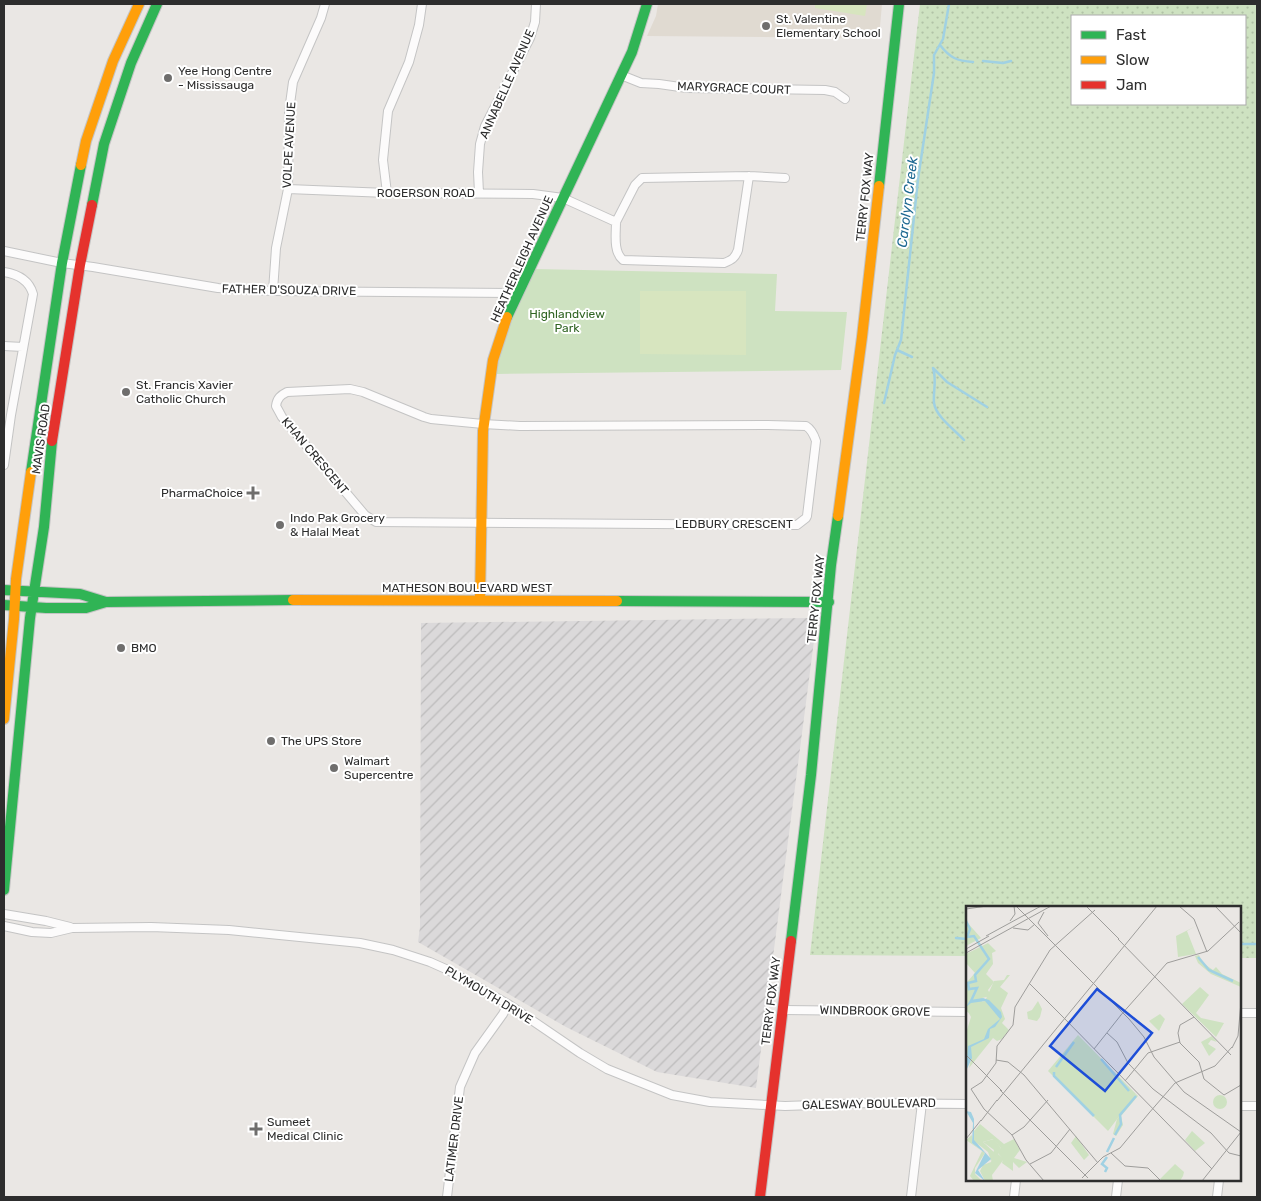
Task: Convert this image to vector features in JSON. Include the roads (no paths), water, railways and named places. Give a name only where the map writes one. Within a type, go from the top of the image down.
[{"type":"street","name":"MAVIS ROAD","points":[[4,718],[22,523],[62,263],[86,141],[113,61],[139,4]]},
{"type":"street","name":"MAVIS ROAD","points":[[4,890],[32,607],[44,527],[50,452],[80,265],[104,144],[131,63],[157,4]]},
{"type":"street","name":"VOLPE AVENUE","points":[[274,291],[276,248],[288,189],[289,111],[293,82],[321,18],[325,4]]},
{"type":"street","points":[[387,193],[383,160],[388,111],[409,62],[420,25],[422,4]]},
{"type":"street","name":"ANNABELLE AVENUE","points":[[479,194],[480,144],[486,126],[530,38],[536,4]]},
{"type":"street","name":"HEATHERLEIGH AVENUE","points":[[480,600],[483,424],[493,360],[509,312],[632,52],[647,4]]},
{"type":"street","name":"TERRY FOX WAY","points":[[760,1197],[811,775],[836,529],[862,337],[899,4]]},
{"type":"street","name":"MARYGRACE COURT","points":[[621,75],[641,83],[688,88],[825,90],[835,92],[846,99]]},
{"type":"street","points":[[749,176],[738,250],[735,258],[731,261],[724,263],[623,260],[620,258],[617,252],[616,222],[635,185],[642,178],[749,176],[785,178]]},
{"type":"street","name":"ROGERSON ROAD","points":[[288,189],[387,193],[534,194],[563,198],[616,222]]},
{"type":"street","name":"FATHER D'SOUZA DRIVE","points":[[4,252],[218,288],[274,291],[518,293]]},
{"type":"street","points":[[4,272],[20,276],[32,288],[33,294],[7,415],[4,465]]},
{"type":"street","points":[[4,346],[23,347]]},
{"type":"street","name":"KHAN CRESCENT","points":[[481,523],[382,522],[371,520],[282,417],[276,406],[277,400],[281,395],[288,392],[350,389],[363,392],[424,417],[483,424]]},
{"type":"street","name":"LEDBURY CRESCENT","points":[[481,523],[797,525],[807,516],[816,441],[815,436],[804,426],[520,426],[483,424]]},
{"type":"street","name":"MATHESON BOULEVARD WEST","points":[[4,590],[80,594],[106,602]]},
{"type":"street","name":"MATHESON BOULEVARD WEST","points":[[4,605],[86,608],[106,602],[242,600],[828,602]]},
{"type":"street","name":"PLYMOUTH DRIVE","points":[[4,914],[46,921],[72,928]]},
{"type":"street","name":"PLYMOUTH DRIVE","points":[[4,926],[32,932],[52,933],[72,928],[151,927],[229,930],[360,943],[393,950],[448,970],[508,1004],[607,1069],[672,1095],[710,1102],[771,1105]]},
{"type":"street","name":"LATIMER DRIVE","points":[[447,1197],[460,1087],[475,1053],[508,1004]]},
{"type":"street","name":"WINDBROOK GROVE","points":[[783,1010],[966,1012]]},
{"type":"street","points":[[1241,1012],[1257,1013]]},
{"type":"street","points":[[911,1197],[922,1103]]},
{"type":"street","name":"GALESWAY BOULEVARD","points":[[771,1105],[966,1104]]},
{"type":"street","points":[[1241,1106],[1257,1106]]},
{"type":"street","points":[[1014,1197],[1016,1181]]},
{"type":"street","points":[[1116,1197],[1118,1181]]},
{"type":"street","points":[[1217,1197],[1219,1181]]},
{"type":"waterway","name":"Carolyn Creek","points":[[884,403],[895,355],[901,340],[918,179],[934,73],[934,55],[943,39],[949,4]]},
{"type":"waterway","points":[[940,45],[954,58],[973,62]]},
{"type":"waterway","points":[[983,61],[1003,63],[1011,61]]},
{"type":"waterway","points":[[897,350],[912,357]]},
{"type":"waterway","points":[[933,368],[935,377],[935,408],[942,418],[964,440]]},
{"type":"waterway","points":[[933,368],[947,382],[987,407]]},
{"type":"waterway","points":[[956,938],[966,939]]},
{"type":"waterway","points":[[1241,944],[1257,944]]},
{"type":"place","name":"St. Valentine Elementary School","points":[[766,26]]},
{"type":"place","name":"Yee Hong Centre - Mississauga","points":[[168,78]]},
{"type":"place","name":"St. Francis Xavier Catholic Church","points":[[126,392]]},
{"type":"place","name":"PharmaChoice","points":[[253,493]]},
{"type":"place","name":"Indo Pak Grocery & Halal Meat","points":[[280,525]]},
{"type":"place","name":"BMO","points":[[121,648]]},
{"type":"place","name":"The UPS Store","points":[[271,741]]},
{"type":"place","name":"Walmart Supercentre","points":[[334,768]]},
{"type":"place","name":"Sumeet Medical Clinic","points":[[256,1129]]},
{"type":"park label","name":"Highlandview Park","points":[[567,321]]}]
